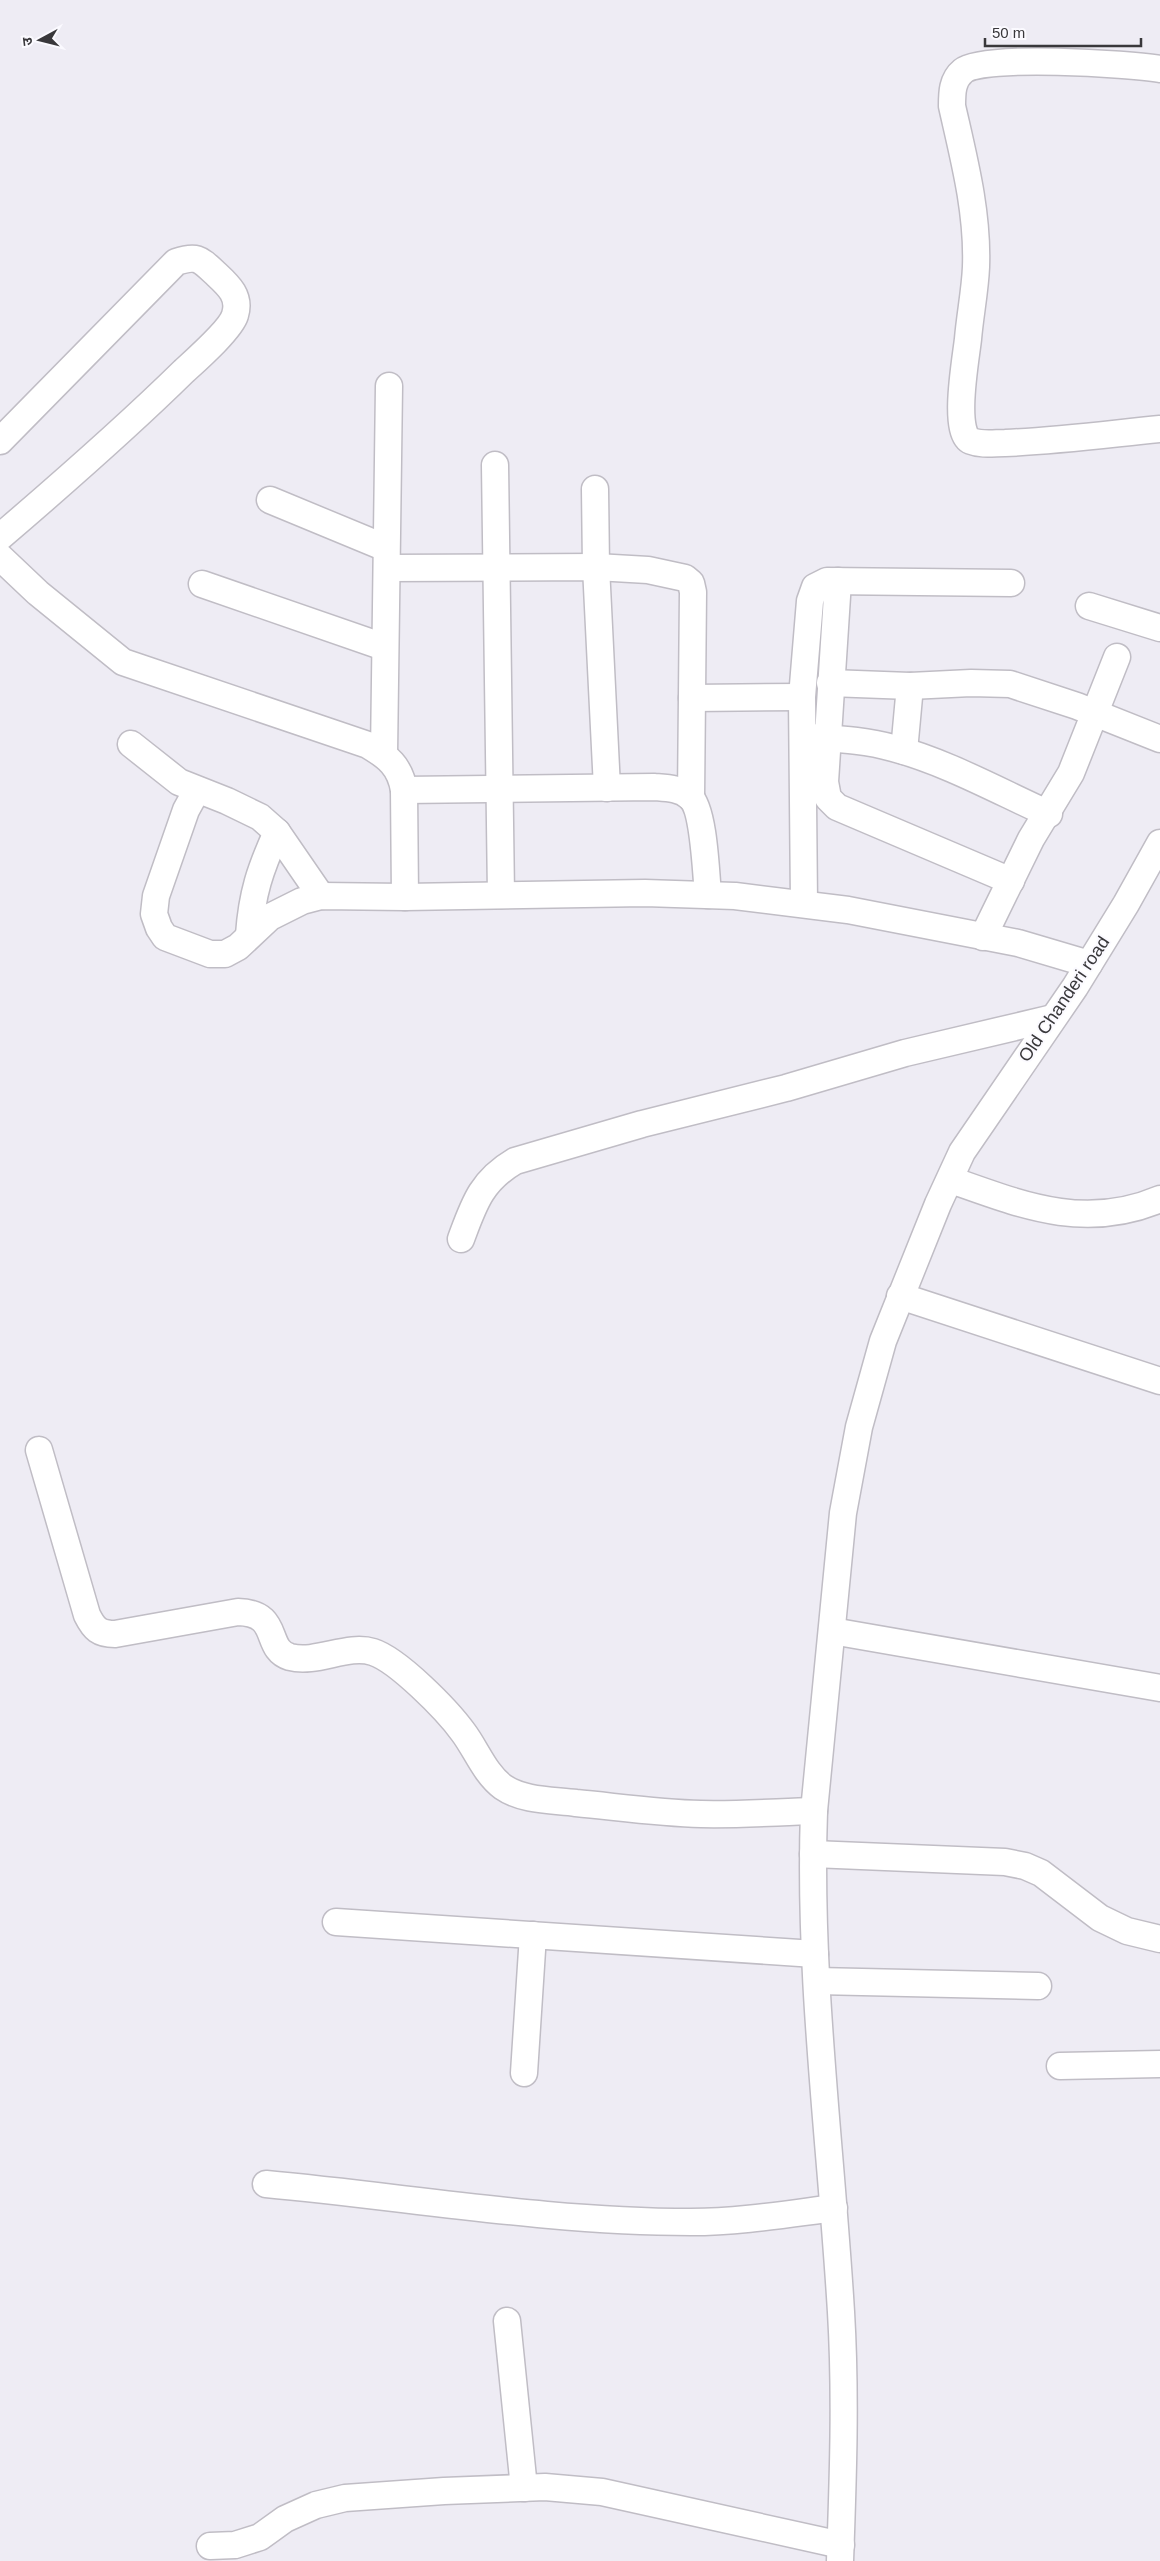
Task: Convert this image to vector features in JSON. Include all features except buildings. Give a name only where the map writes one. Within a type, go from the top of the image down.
[{"type":"street","points":[[1160,68],[1080,61],[982,64],[964,70],[954,83],[952,94],[952,106],[970,191],[975,226],[975,274],[962,403],[962,431],[965,437],[970,441],[983,443],[1018,442],[1160,429]]},
{"type":"street","points":[[0,440],[176,262],[190,258],[201,260],[232,289],[237,304],[235,316],[201,355],[123,431],[0,537]]},
{"type":"street","points":[[384,754],[389,386]]},
{"type":"street","points":[[495,465],[501,895]]},
{"type":"street","points":[[595,489],[596,567],[607,788]]},
{"type":"street","points":[[270,500],[386,558],[497,567],[596,567],[671,573],[685,578],[691,583],[691,798],[698,812],[708,895]]},
{"type":"street","points":[[0,557],[38,593],[102,648],[129,665],[368,745],[384,754],[398,770],[404,790],[405,897]]},
{"type":"street","points":[[804,903],[814,737],[830,683],[838,581]]},
{"type":"street","points":[[1011,583],[838,581],[819,583],[812,594],[802,698],[831,804],[1011,881]]},
{"type":"street","points":[[202,584],[384,647]]},
{"type":"street","points":[[1089,606],[1160,628]]},
{"type":"street","points":[[983,936],[1031,840],[1049,814],[1071,773],[1117,657]]},
{"type":"street","points":[[830,683],[910,686],[1010,684],[1037,691],[1160,740]]},
{"type":"street","points":[[904,751],[910,686]]},
{"type":"street","points":[[692,698],[802,698]]},
{"type":"street","points":[[814,737],[873,743],[904,751],[1049,814]]},
{"type":"street","points":[[131,744],[179,782],[227,800],[260,817],[277,832],[333,896]]},
{"type":"street","points":[[404,790],[654,787],[678,790],[691,798]]},
{"type":"street","points":[[197,790],[186,810],[156,896],[154,914],[159,928],[165,937],[210,954],[226,954],[238,948],[270,916],[302,901],[333,896],[405,897],[645,893],[708,895],[804,903],[848,910],[1018,943],[1089,964]]},
{"type":"street","points":[[249,935],[252,900],[260,870],[277,832]]},
{"type":"street","name":"Old Chanderi road","points":[[841,2553],[845,2433],[841,2314],[815,1954],[813,1854],[814,1811],[843,1513],[859,1427],[884,1341],[900,1296],[956,1166],[1089,964],[1160,843]]},
{"type":"street","points":[[461,1239],[476,1201],[487,1183],[501,1170],[515,1161],[642,1124],[786,1088],[906,1053],[1053,1018]]},
{"type":"street","points":[[956,1166],[1014,1202],[1060,1214],[1100,1213],[1142,1206],[1160,1199]]},
{"type":"street","points":[[900,1296],[1160,1381]]},
{"type":"street","points":[[39,1450],[87,1615],[94,1628],[102,1634],[115,1634],[238,1612],[252,1612],[262,1618],[273,1639],[289,1657],[307,1658],[371,1652],[391,1660],[463,1732],[502,1787],[524,1797],[653,1811],[702,1814],[814,1811]]},
{"type":"street","points":[[832,1631],[1160,1688]]},
{"type":"street","points":[[813,1854],[1005,1862],[1025,1866],[1041,1873],[1100,1918],[1127,1931],[1160,1939]]},
{"type":"street","points":[[336,1922],[815,1954]]},
{"type":"street","points":[[524,2073],[532,1935]]},
{"type":"street","points":[[817,1981],[1038,1986]]},
{"type":"street","points":[[1060,2066],[1160,2064]]},
{"type":"street","points":[[266,2184],[424,2202],[634,2221],[693,2222],[753,2219],[834,2208]]},
{"type":"street","points":[[507,2321],[524,2488]]},
{"type":"street","points":[[210,2546],[235,2546],[260,2537],[285,2519],[316,2505],[345,2498],[444,2491],[574,2488],[602,2492],[841,2553]]}]
